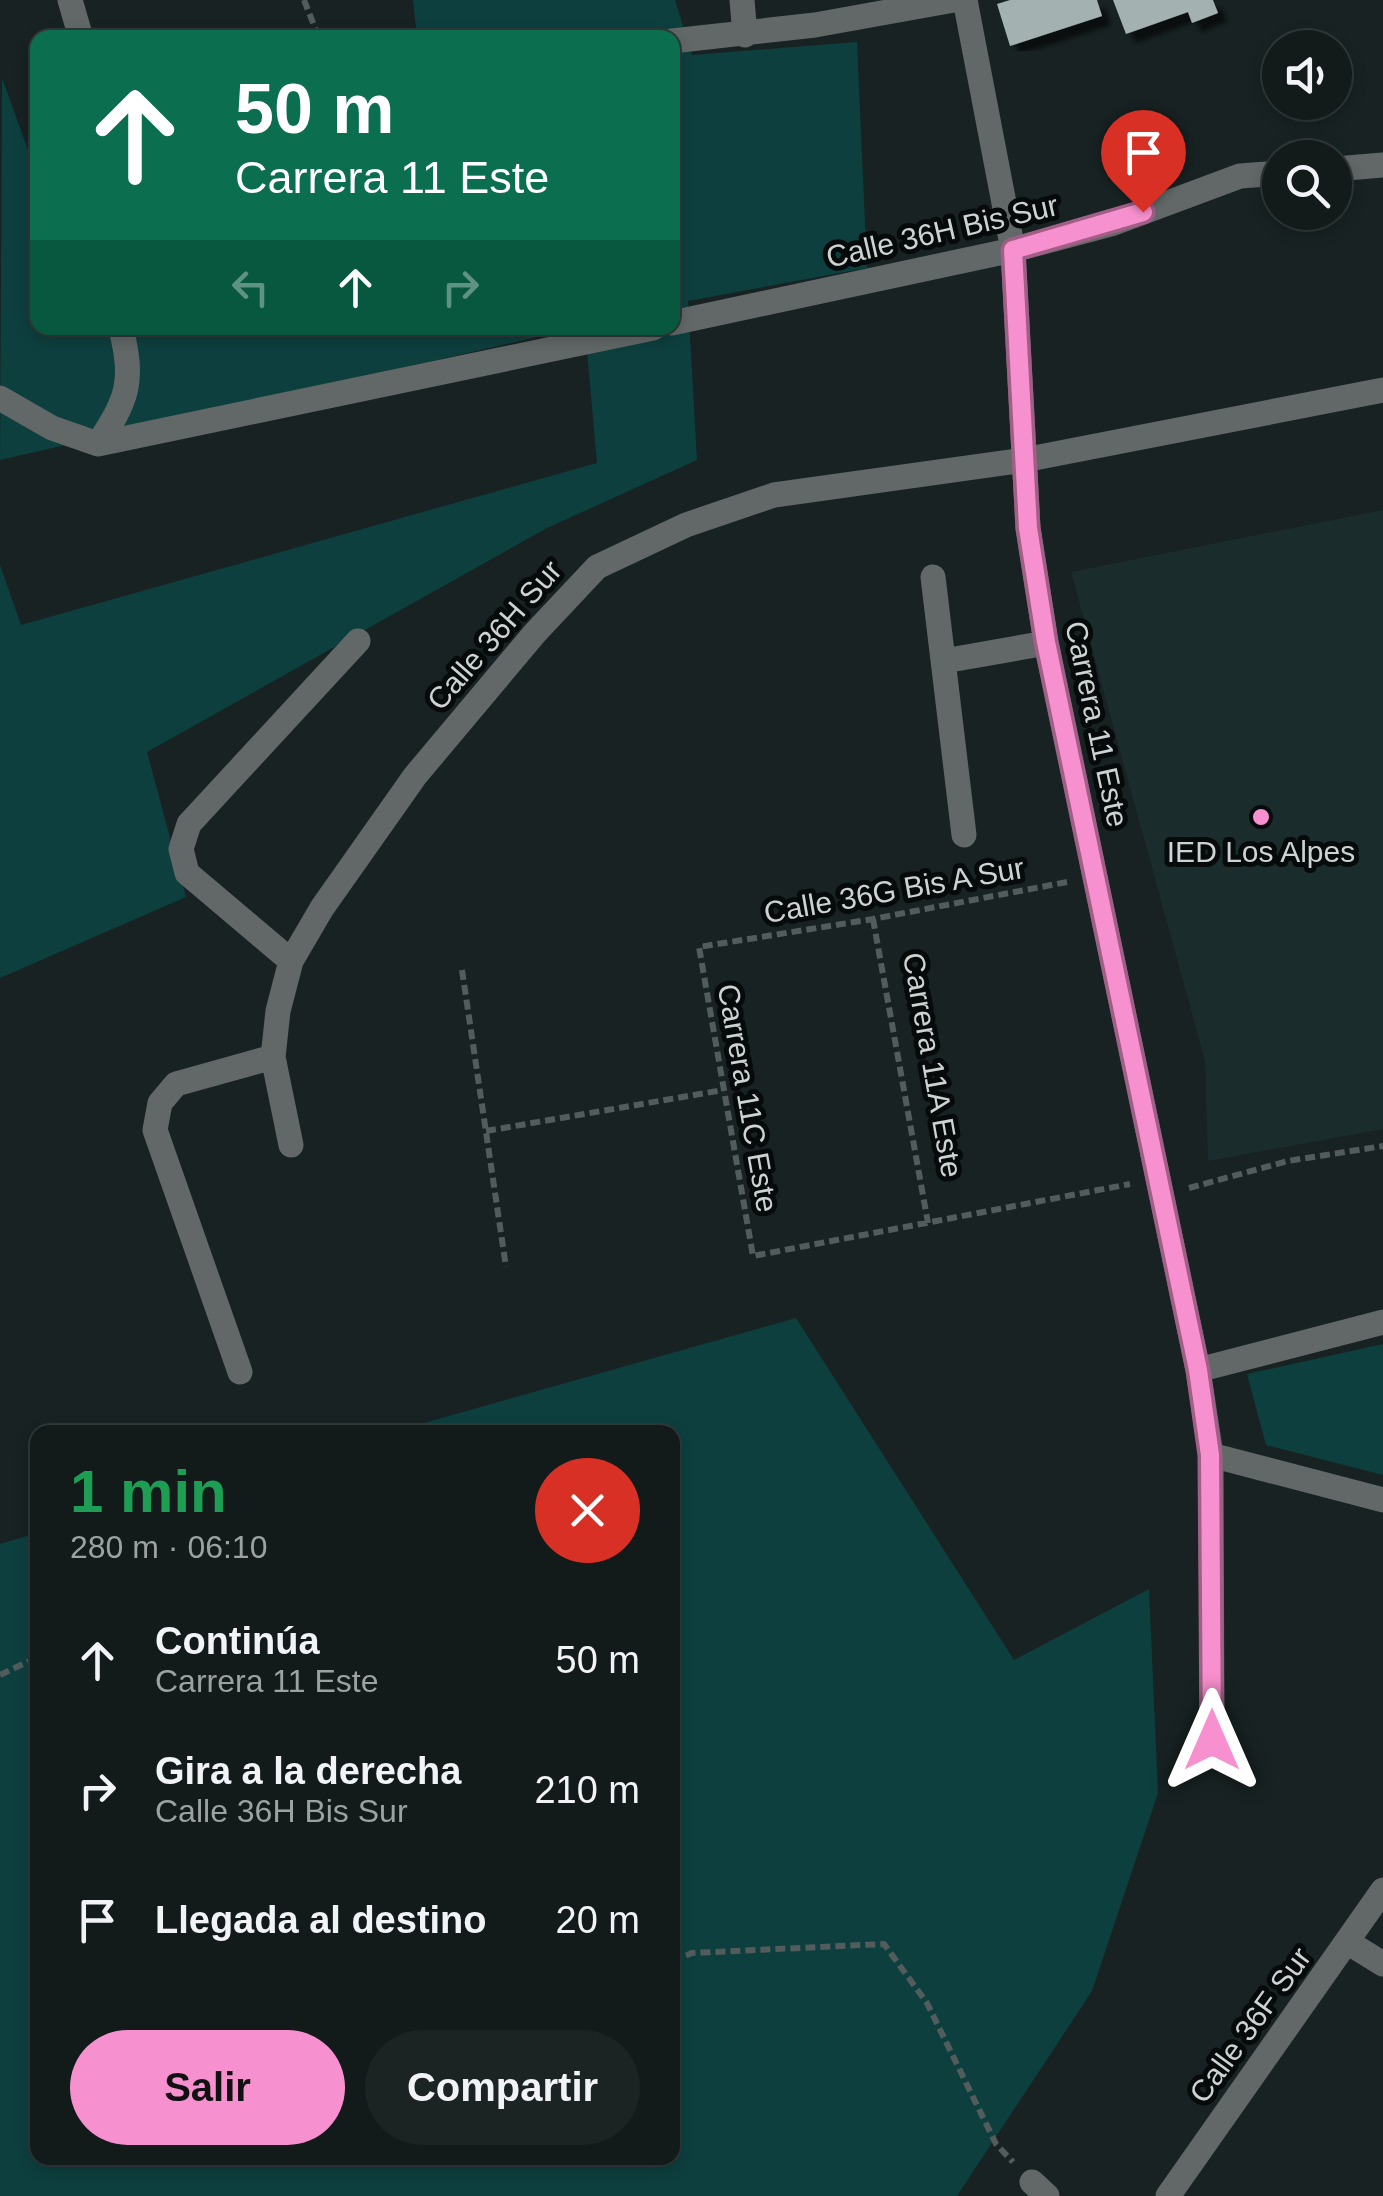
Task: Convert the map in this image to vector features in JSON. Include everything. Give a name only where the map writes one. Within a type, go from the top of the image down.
[{"type":"street","points":[[70,0],[79,30]]},
{"type":"street","points":[[742,0],[745,35]]},
{"type":"street","points":[[680,41],[745,35],[954,0]]},
{"type":"street","name":"Carrera 11 Este","points":[[965,0],[1013,250],[1028,528],[1046,642],[1198,1370],[1210,1455],[1212,1740]]},
{"type":"street","points":[[1352,167],[1383,164]]},
{"type":"street","name":"Calle 36H Bis Sur","points":[[680,322],[1013,250],[1110,224],[1240,176],[1262,174]]},
{"type":"street","points":[[98,444],[124,405],[129,363],[122,335]]},
{"type":"street","points":[[0,398],[52,428],[98,444],[620,335]]},
{"type":"street","name":"Calle 36H Sur","points":[[291,1145],[273,1058],[278,1011],[292,961],[322,908],[416,776],[534,633],[597,567],[686,525],[774,495],[1024,460],[1383,390]]},
{"type":"street","points":[[934,577],[964,835]]},
{"type":"street","points":[[292,961],[187,872],[181,849],[189,824],[358,641]]},
{"type":"street","points":[[944,662],[1046,642]]},
{"type":"street","points":[[240,1372],[155,1130],[160,1103],[176,1084],[273,1058]]},
{"type":"street","points":[[1198,1370],[1383,1322]]},
{"type":"street","points":[[1210,1455],[1383,1500]]},
{"type":"street","name":"Calle 36F Sur","points":[[1168,2196],[1383,1890]]},
{"type":"street","points":[[1349,1943],[1383,1964]]},
{"type":"path","points":[[304,0],[316,30]]},
{"type":"path","name":"Calle 36G Bis A Sur","points":[[698,948],[873,920],[1096,876]]},
{"type":"path","name":"Carrera 11A Este","points":[[873,920],[928,1223]]},
{"type":"path","name":"Carrera 11C Este","points":[[698,948],[753,1256],[928,1223]]},
{"type":"path","points":[[462,970],[506,1267]]},
{"type":"path","points":[[486,1131],[724,1090]]},
{"type":"path","points":[[928,1223],[1158,1188],[1383,1146]]},
{"type":"path","points":[[0,1676],[30,1661]]},
{"type":"path","points":[[680,1958],[692,1953],[884,1944],[927,2003],[996,2144],[1040,2189]]},
{"type":"shaded area","points":[[413,0],[675,0],[692,55],[857,42],[867,268],[688,301],[697,460],[547,528],[147,752],[186,897],[0,978],[0,565],[21,625],[597,463],[586,335],[680,335],[680,30],[416,30]]},
{"type":"shaded area","points":[[2,78],[30,156],[30,335],[546,335],[0,460]]},
{"type":"shaded area","name":"IED Los Alpes","points":[[1383,510],[1383,1129],[1208,1161],[1205,1061],[1071,572]]},
{"type":"shaded area","points":[[796,1318],[1014,1660],[1149,1589],[1158,1793],[1092,1991],[957,2196],[0,2196],[0,1544],[30,1535],[30,2165],[680,2165],[680,1425],[417,1425]]},
{"type":"shaded area","points":[[1383,1344],[1383,1475],[1266,1445],[1247,1374]]},
{"type":"building","points":[[1010,0],[1097,0],[1102,16],[1010,46],[997,4]]},
{"type":"building","points":[[1113,0],[1213,0],[1218,13],[1192,23],[1188,12],[1126,34]]},
{"type":"place","name":"IED Los Alpes","points":[[1261,817]]},
{"type":"route","points":[[1143,212],[1013,250],[1028,528],[1046,642],[1198,1370],[1210,1455],[1212,1740]]}]
